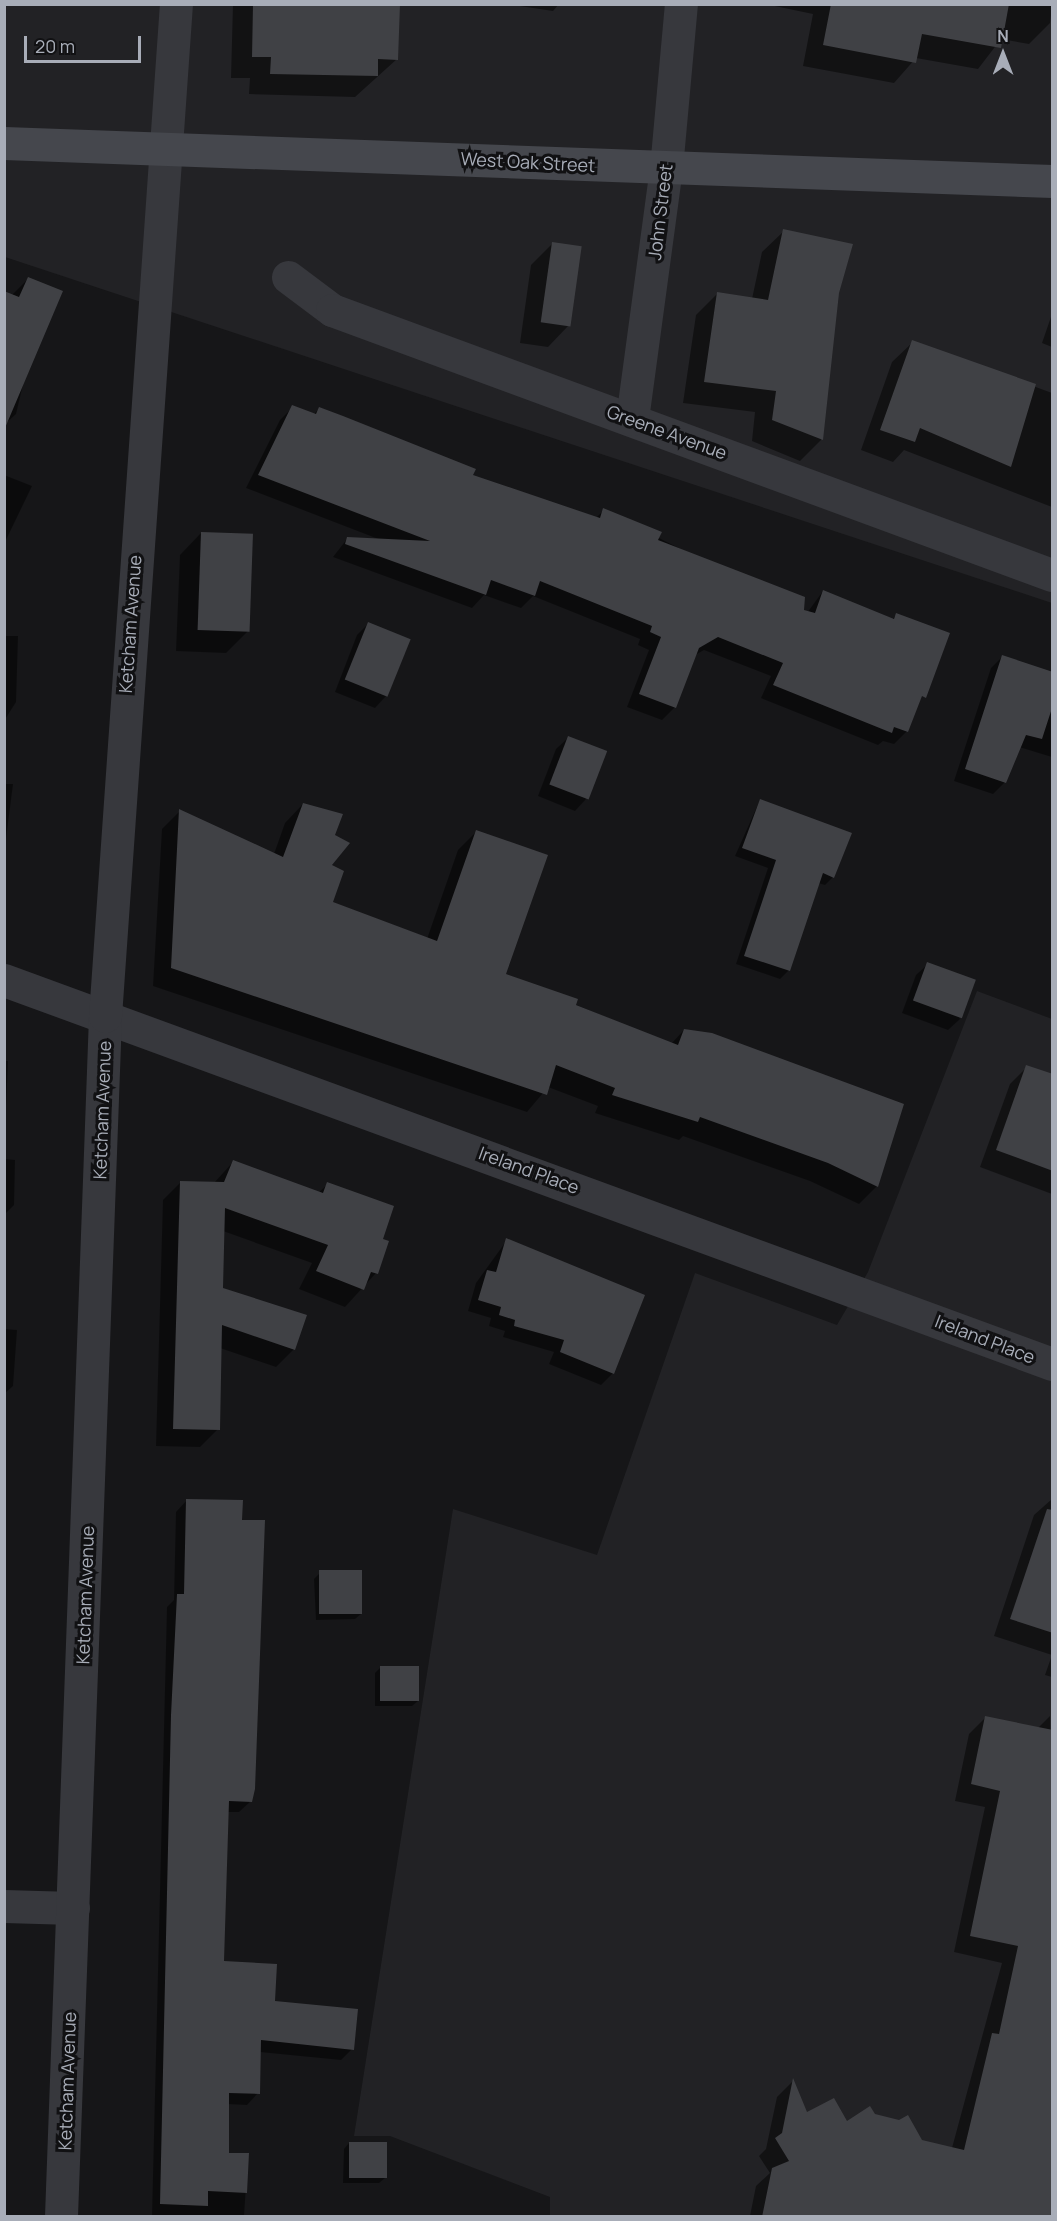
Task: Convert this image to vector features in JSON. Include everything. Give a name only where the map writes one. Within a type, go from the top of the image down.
[{"type":"main road","name":"West Oak Street","points":[[4,142],[168,146],[666,168],[1053,181]]},
{"type":"street","name":"Ketcham Avenue","points":[[61,2217],[105,1016],[168,146],[176,4]]},
{"type":"street","name":"John Street","points":[[632,419],[666,168],[681,4]]},
{"type":"street","name":"Greene Avenue","points":[[288,277],[332,310],[1053,576]]},
{"type":"street","name":"Ireland Place","points":[[4,980],[1053,1364]]},
{"type":"street","points":[[4,1906],[74,1908]]},
{"type":"shaded area","points":[[5,5],[1052,5],[1052,603],[5,257]]},
{"type":"shaded area","points":[[977,991],[1052,1019],[1052,2216],[550,2216],[550,2197],[390,2136],[354,2136],[453,1509],[597,1555],[695,1273],[837,1325],[868,1272]]},
{"type":"building","points":[[253,4],[400,4],[398,60],[378,59],[378,76],[270,74],[271,57],[252,57]]},
{"type":"building","points":[[831,4],[1009,4],[1001,48],[922,34],[916,63],[823,45]]},
{"type":"building","points":[[783,229],[853,244],[839,293],[823,440],[772,420],[776,391],[704,382],[717,292],[768,300]]},
{"type":"building","points":[[552,242],[582,246],[570,326],[541,322]]},
{"type":"building","points":[[28,277],[63,291],[5,428],[4,291],[19,297]]},
{"type":"building","points":[[912,340],[1036,384],[1011,467],[920,428],[915,442],[880,430]]},
{"type":"building","points":[[292,405],[316,414],[319,407],[476,469],[473,475],[600,518],[603,508],[662,532],[658,540],[805,597],[804,610],[815,613],[823,590],[894,619],[896,613],[950,633],[926,698],[922,696],[908,732],[894,727],[892,733],[773,685],[783,663],[718,637],[699,648],[676,708],[639,694],[661,637],[650,632],[652,626],[540,581],[535,596],[491,580],[486,595],[345,544],[347,537],[430,541],[258,475]]},
{"type":"building","points":[[201,532],[253,534],[250,632],[198,630]]},
{"type":"building","points":[[368,622],[411,639],[387,697],[345,679]]},
{"type":"building","points":[[1002,655],[1053,672],[1053,705],[1042,739],[1026,735],[1006,783],[965,769]]},
{"type":"building","points":[[568,736],[607,751],[589,800],[549,785]]},
{"type":"building","points":[[760,799],[852,833],[834,878],[823,873],[790,971],[744,956],[776,860],[742,848]]},
{"type":"building","points":[[303,803],[343,814],[335,835],[350,843],[332,865],[344,871],[333,902],[437,941],[476,830],[548,855],[506,974],[578,999],[576,1005],[678,1045],[684,1029],[712,1033],[904,1104],[878,1187],[828,1163],[700,1117],[698,1122],[612,1095],[615,1088],[556,1065],[547,1095],[171,968],[179,809],[283,857]]},
{"type":"building","points":[[927,962],[976,980],[962,1018],[913,1001]]},
{"type":"building","points":[[1026,1065],[1053,1074],[1053,1171],[996,1150]]},
{"type":"building","points":[[233,1160],[323,1193],[327,1182],[394,1206],[383,1239],[389,1241],[378,1274],[371,1272],[364,1290],[316,1271],[328,1245],[225,1208],[223,1288],[307,1315],[295,1350],[222,1325],[220,1430],[173,1429],[180,1181],[224,1182]]},
{"type":"building","points":[[506,1238],[645,1295],[614,1374],[560,1352],[564,1340],[514,1326],[515,1320],[499,1315],[501,1307],[478,1300],[487,1270],[496,1272]]},
{"type":"building","points":[[186,1499],[243,1500],[242,1520],[265,1520],[255,1789],[252,1802],[229,1801],[224,1961],[277,1964],[275,2001],[358,2009],[354,2050],[261,2040],[260,2094],[229,2093],[229,2153],[249,2153],[247,2193],[208,2191],[208,2206],[160,2204],[171,1715],[177,1594],[184,1594]]},
{"type":"building","points":[[1047,1509],[1053,1510],[1053,1633],[1010,1619]]},
{"type":"building","points":[[319,1570],[362,1570],[362,1614],[319,1614]]},
{"type":"building","points":[[380,1666],[419,1666],[419,1701],[380,1701]]},
{"type":"building","points":[[985,1716],[1053,1730],[1053,2217],[762,2217],[772,2168],[789,2161],[775,2138],[782,2133],[793,2078],[807,2112],[834,2098],[847,2121],[870,2106],[875,2114],[899,2120],[908,2115],[922,2140],[964,2150],[992,2033],[999,2034],[1018,1946],[970,1936],[1000,1791],[971,1784]]},
{"type":"building","points":[[349,2142],[387,2142],[387,2178],[349,2178]]}]
